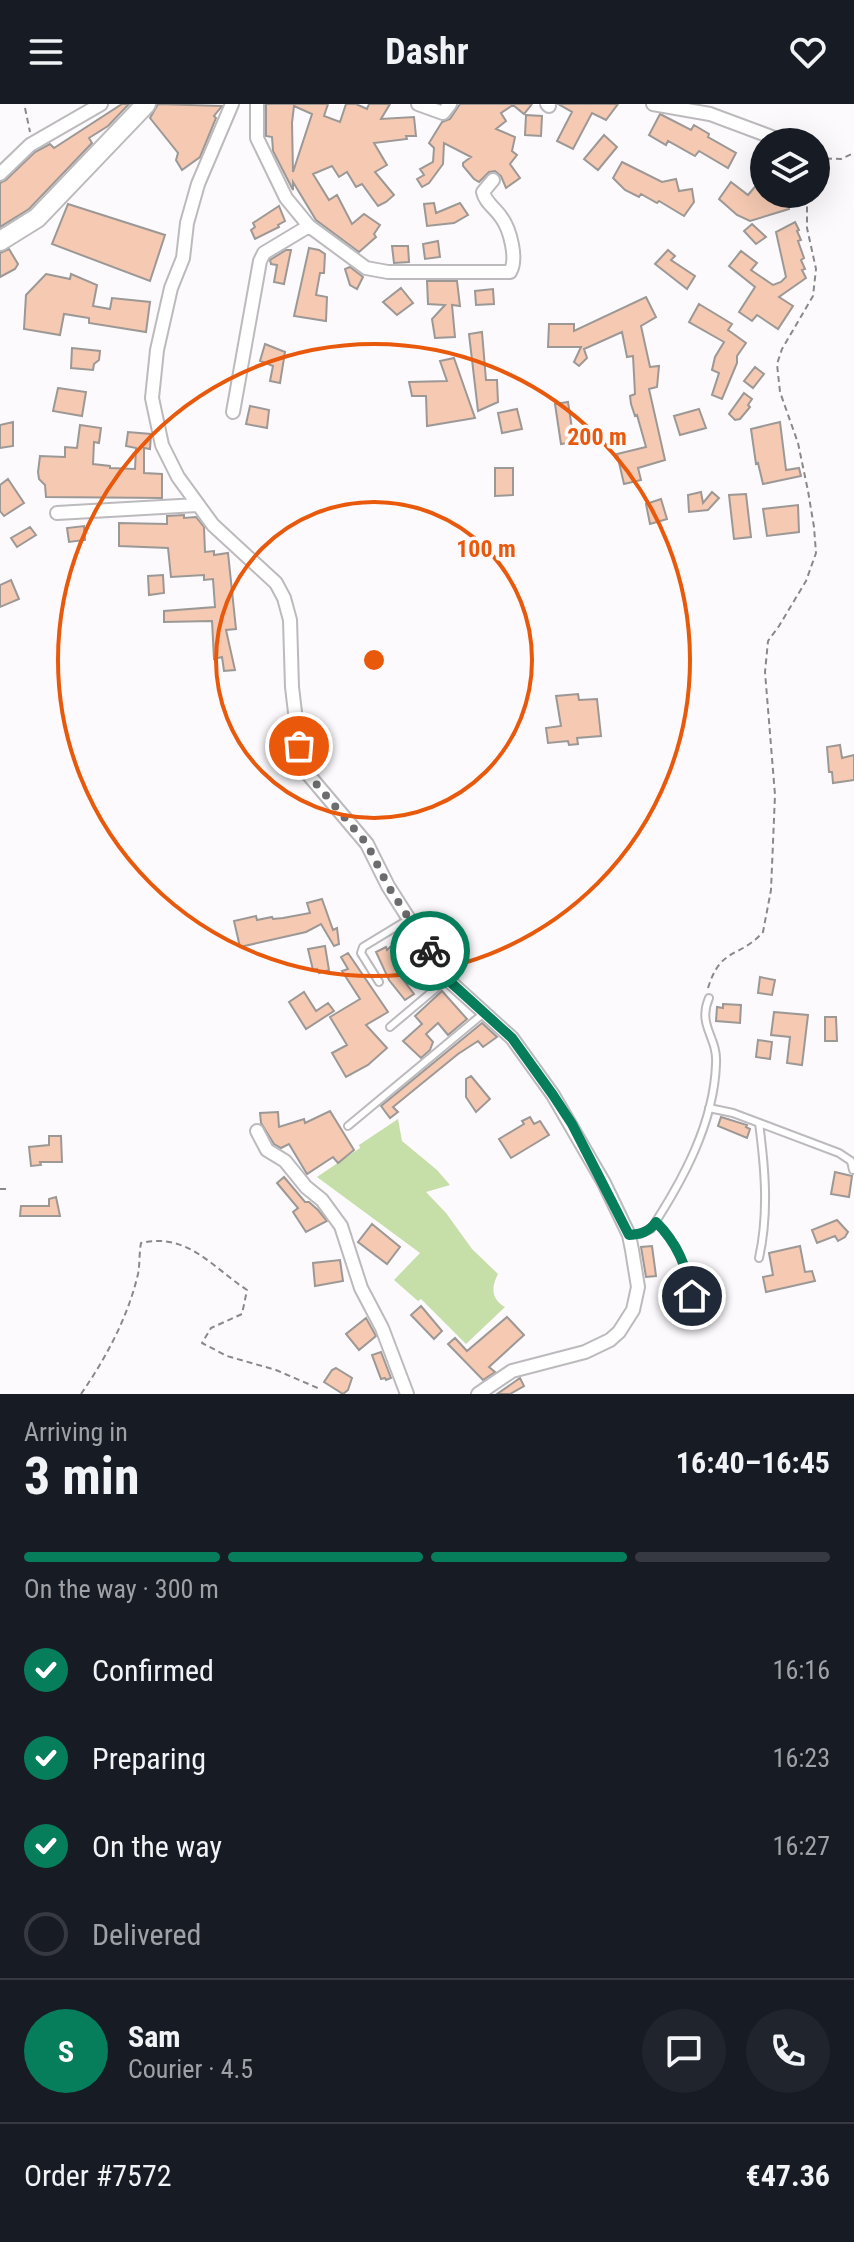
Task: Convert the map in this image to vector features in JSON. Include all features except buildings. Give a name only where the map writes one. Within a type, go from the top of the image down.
[{"type":"street","points":[[0,174],[30,145],[101,104]]},
{"type":"street","points":[[0,241],[37,218],[146,104]]},
{"type":"street","points":[[232,104],[193,203],[183,258],[171,288],[157,350],[152,398],[162,445],[197,505],[213,525],[276,583],[284,598],[290,620],[292,687],[303,764],[317,788],[367,844],[388,886],[447,979],[512,1038],[560,1104],[629,1235],[638,1287],[633,1310],[624,1327],[610,1340],[585,1352],[512,1371],[478,1394]]},
{"type":"street","points":[[257,104],[257,138],[286,198],[309,226],[366,268],[388,272],[510,272],[514,262],[506,227],[483,192],[493,180]]},
{"type":"street","points":[[418,104],[443,113],[450,104]]},
{"type":"street","points":[[653,104],[711,109],[754,128]]},
{"type":"street","points":[[233,412],[260,261],[264,253],[309,226]]},
{"type":"street","points":[[57,513],[197,505]]},
{"type":"street","points":[[257,1131],[267,1150],[285,1161],[306,1187],[322,1200],[341,1226],[361,1288],[382,1328],[407,1394]]},
{"type":"lane","points":[[379,982],[361,953],[363,947],[409,919]]},
{"type":"lane","points":[[390,1027],[447,979]]},
{"type":"lane","points":[[629,1235],[651,1229],[697,1144],[709,1108],[716,1066],[715,1048],[705,1022],[705,1007],[709,998]]},
{"type":"lane","points":[[348,1126],[484,1013]]},
{"type":"lane","points":[[709,1108],[733,1113],[839,1153],[851,1161],[853,1170]]},
{"type":"lane","points":[[759,1123],[766,1195],[765,1232],[759,1258]]},
{"type":"lane","points":[[656,1222],[680,1253],[692,1296]]},
{"type":"path","points":[[25,108],[30,124]]},
{"type":"path","points":[[830,159],[841,159],[854,153]]},
{"type":"path","points":[[709,998],[707,991],[710,982],[724,956],[742,950],[763,932],[771,890],[775,795],[765,672],[768,641],[806,581],[816,553],[808,491],[798,443],[780,392],[777,364],[782,349],[813,296],[816,269],[805,208]]},
{"type":"path","points":[[0,1189],[8,1189]]},
{"type":"path","points":[[81,1394],[103,1362],[127,1307],[139,1271],[141,1243],[154,1240],[174,1241],[200,1252],[228,1278],[247,1290],[242,1314],[211,1328],[202,1343],[227,1356],[276,1370],[320,1389]]},
{"type":"green space","points":[[398,1119],[402,1141],[450,1185],[426,1192],[472,1249],[498,1274],[494,1292],[505,1307],[466,1344],[421,1299],[418,1301],[394,1280],[420,1253],[317,1177]]},
{"type":"way so far","points":[[299,746],[307,773],[367,844],[388,886],[430,951]]},
{"type":"route","points":[[430,951],[447,979],[512,1038],[553,1095],[572,1124],[629,1235],[651,1229],[656,1222],[669,1236],[680,1253],[692,1296]]}]
